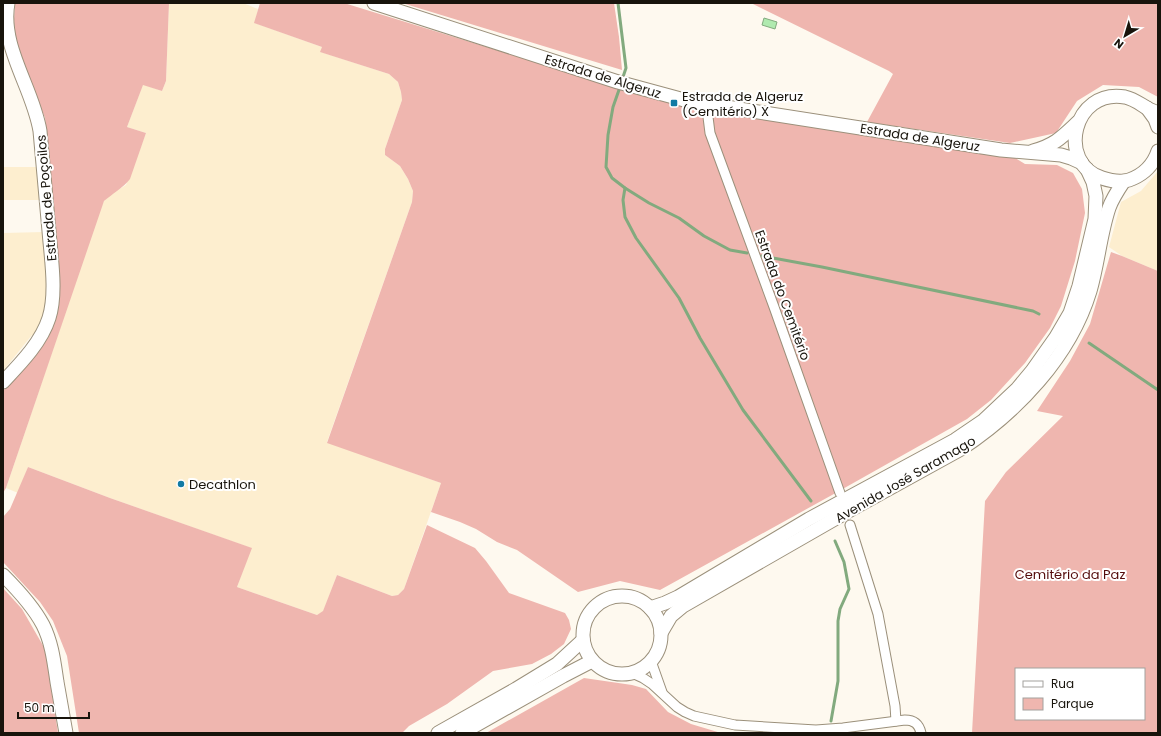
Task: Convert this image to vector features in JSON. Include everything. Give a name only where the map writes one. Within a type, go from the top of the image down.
[{"type":"main road","name":"Estrada de Poçoilos","points":[[3,382],[36,344],[43,332],[52,308],[53,295],[52,261],[38,118],[11,46],[7,27],[8,3]]},
{"type":"main road","name":"Estrada de Algeruz","points":[[374,3],[622,83],[688,101],[1001,150],[1061,156],[1071,158],[1098,177],[1110,181],[1124,182]]},
{"type":"main road","name":"Estrada de Algeruz","points":[[1084,166],[1077,153],[1075,132],[1078,122],[1084,112],[1092,104],[1114,96],[1126,97],[1137,101],[1152,110],[1158,127]]},
{"type":"main road","name":"Estrada de Algeruz","points":[[1026,153],[1052,144],[1061,138],[1078,122]]},
{"type":"main road","points":[[1124,182],[1136,178],[1147,170],[1156,159],[1158,151]]},
{"type":"main road","name":"Avenida José Saramago","points":[[650,608],[678,597],[809,519],[955,440],[983,421],[1017,389],[1032,371],[1056,337],[1070,313],[1079,286],[1095,219],[1096,196],[1092,182],[1084,166]]},
{"type":"main road","name":"Avenida José Saramago","points":[[651,661],[659,648],[661,633],[671,616],[683,606],[852,509],[961,449],[988,430],[1022,400],[1058,356],[1080,317],[1095,273],[1109,207],[1124,182]]},
{"type":"main road","points":[[3,575],[20,592],[35,612],[50,643],[66,733]]},
{"type":"main road","points":[[651,661],[632,673],[621,674],[610,672],[601,668],[592,661],[586,651],[583,640],[584,626],[588,615],[595,606],[604,600],[616,596],[628,596],[640,600],[650,608],[656,615],[661,633]]},
{"type":"main road","points":[[438,733],[557,664],[583,640]]},
{"type":"main road","points":[[462,733],[592,661]]},
{"type":"street","name":"Estrada do Cemitério","points":[[710,105],[708,117],[710,133],[840,493]]},
{"type":"street","points":[[850,525],[878,614],[895,706],[896,721]]},
{"type":"street","points":[[651,661],[662,693]]},
{"type":"street","points":[[632,673],[643,678],[677,707],[690,714],[735,725],[843,731],[896,721],[911,720],[920,728],[921,733]]},
{"type":"street","points":[[735,725],[751,733]]},
{"type":"shaded area","points":[[169,3],[243,3],[258,9],[255,23],[322,47],[321,52],[389,74],[398,82],[402,100],[385,149],[385,155],[400,166],[408,179],[413,191],[412,202],[327,442],[441,483],[404,589],[398,595],[392,596],[337,575],[323,612],[317,615],[237,587],[251,548],[28,467],[18,493],[6,488],[101,207],[104,201],[111,194],[126,185],[146,133],[127,127],[143,84],[162,91],[166,81]]},
{"type":"shaded area","points":[[764,18],[777,22],[775,29],[762,25]]},
{"type":"shaded area","points":[[3,167],[39,167],[42,200],[3,200]]},
{"type":"shaded area","points":[[1158,171],[1158,271],[1122,256],[1109,247],[1121,202],[1141,191]]},
{"type":"shaded area","points":[[44,232],[49,296],[45,318],[36,336],[32,335],[3,371],[3,233]]},
{"type":"green space","points":[[15,3],[169,3],[166,81],[162,91],[143,85],[127,127],[146,133],[130,179],[104,201],[6,488],[3,493],[3,391],[29,364],[46,341],[52,329],[58,302],[52,194],[45,118],[15,39]]},
{"type":"green space","points":[[260,3],[344,3],[616,87],[1010,155],[1025,164],[1057,165],[1073,173],[1082,189],[1085,213],[1075,261],[1061,306],[1050,328],[1025,363],[991,400],[967,419],[660,590],[620,581],[578,592],[517,550],[497,542],[476,529],[431,512],[441,483],[327,443],[412,202],[413,191],[408,179],[400,166],[385,155],[385,149],[402,100],[401,92],[398,82],[389,74],[320,52],[322,47],[254,23]]},
{"type":"green space","points":[[402,3],[614,3],[622,70]]},
{"type":"green space","points":[[751,3],[1158,3],[1158,97],[1139,87],[1103,85],[1077,101],[1056,133],[1010,143],[867,122],[893,74]]},
{"type":"green space","name":"Cemitério da Paz","points":[[1111,252],[1158,271],[1158,733],[972,733],[985,501],[1006,472],[1063,416],[1037,411],[1070,361],[1090,324]]},
{"type":"green space","points":[[28,467],[110,498],[252,548],[237,587],[317,615],[323,611],[337,575],[392,596],[398,595],[404,589],[427,525],[475,548],[509,593],[565,613],[569,620],[571,629],[564,644],[551,654],[532,664],[493,671],[447,704],[409,726],[402,733],[79,733],[67,656],[53,621],[40,602],[3,562],[3,517],[10,509]]},
{"type":"green space","points":[[3,588],[22,609],[45,649],[58,733],[3,733]]},
{"type":"green space","points":[[584,678],[632,685],[646,689],[668,712],[691,724],[721,733],[486,733]]},
{"type":"waterway","points":[[618,3],[626,68],[622,80]]},
{"type":"waterway","points":[[620,87],[613,107],[608,135],[606,167],[612,178],[649,203],[679,218],[704,236],[730,250],[747,253]]},
{"type":"waterway","points":[[625,188],[623,200],[625,217],[636,238],[679,298],[700,338],[743,410],[811,501]]},
{"type":"waterway","points":[[762,256],[1033,311],[1039,314]]},
{"type":"waterway","points":[[1089,343],[1158,390]]},
{"type":"waterway","points":[[831,721],[838,681],[838,621],[840,609],[849,589],[844,562],[835,541]]},
{"type":"place","name":"Estrada de Algeruz (Cemitério) X","points":[[674,103]]},
{"type":"place","name":"Decathlon","points":[[181,484]]}]
